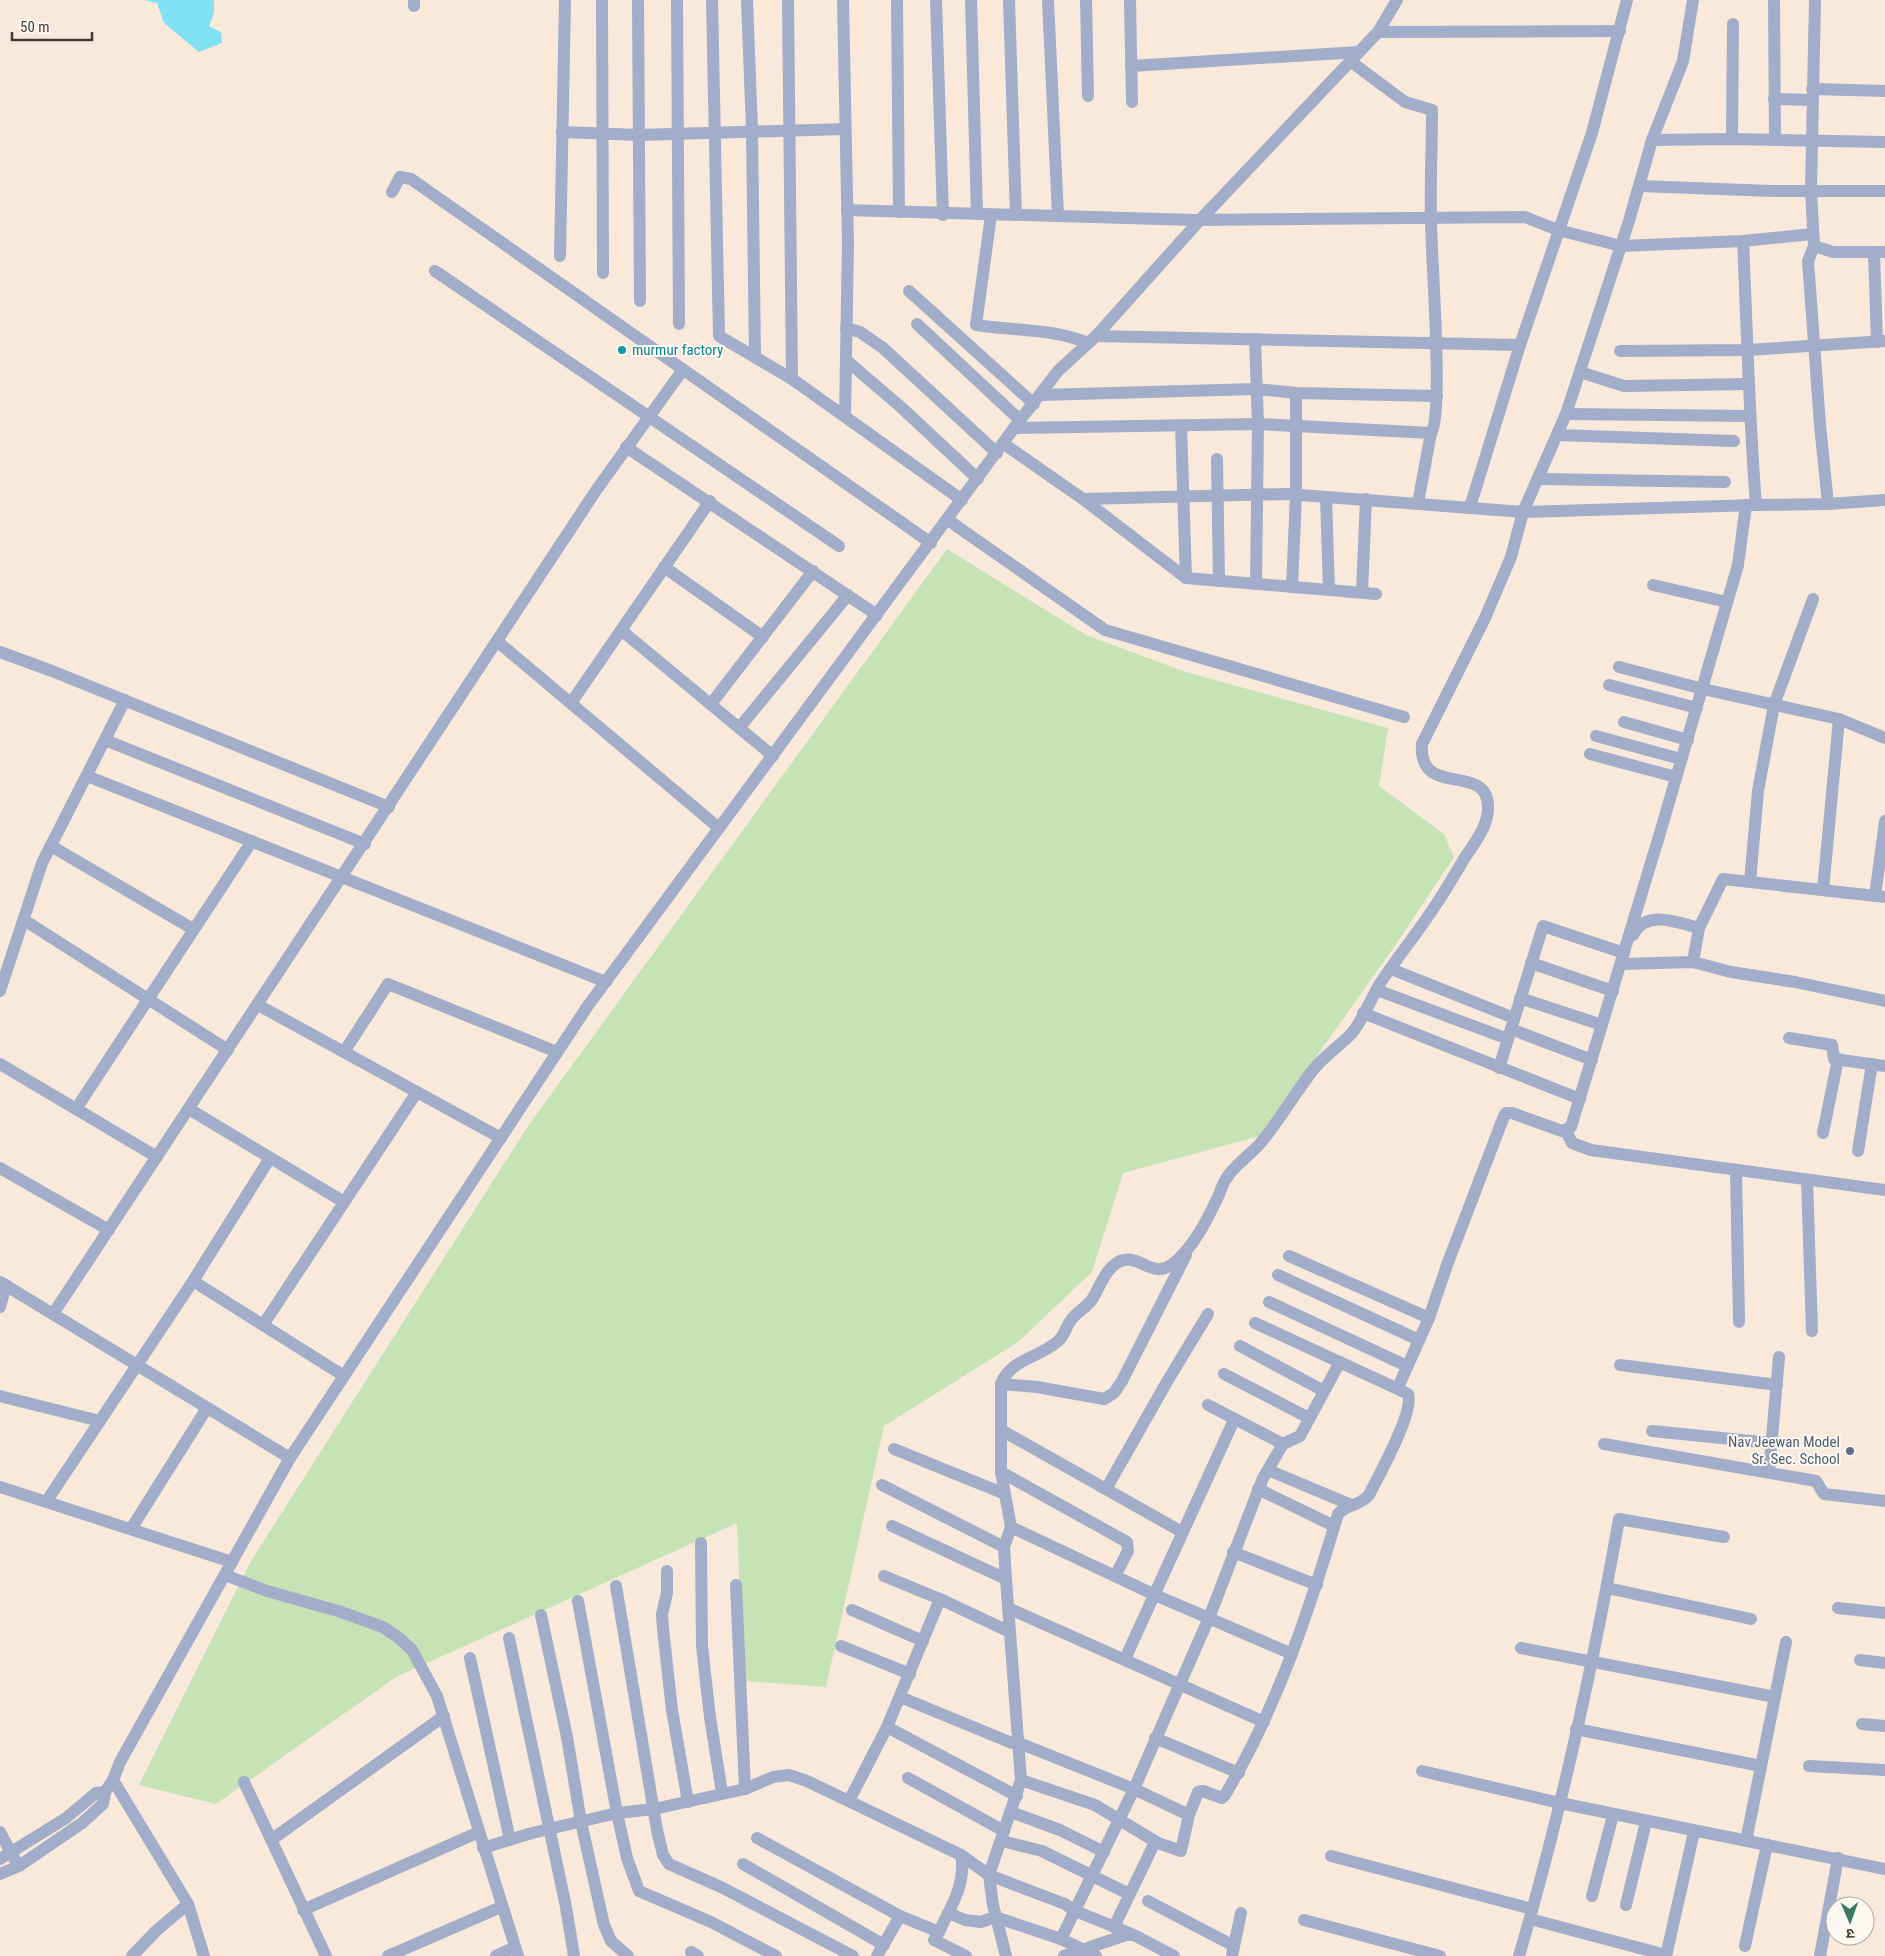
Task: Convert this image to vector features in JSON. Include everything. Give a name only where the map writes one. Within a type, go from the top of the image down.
[{"type":"street","points":[[560,256],[565,0]]},
{"type":"street","points":[[602,0],[604,273]]},
{"type":"street","points":[[638,0],[640,301]]},
{"type":"street","points":[[677,0],[679,324]]},
{"type":"street","points":[[712,0],[720,336],[792,379],[962,500]]},
{"type":"street","points":[[747,0],[752,130],[755,357]]},
{"type":"street","points":[[788,0],[792,379]]},
{"type":"street","points":[[843,0],[847,210],[845,416]]},
{"type":"street","points":[[897,0],[899,212]]},
{"type":"street","points":[[936,0],[943,214]]},
{"type":"street","points":[[971,0],[977,214]]},
{"type":"street","points":[[1009,0],[1016,215]]},
{"type":"street","points":[[1048,0],[1058,216]]},
{"type":"street","points":[[1086,0],[1088,96]]},
{"type":"street","points":[[1130,0],[1132,102]]},
{"type":"street","points":[[0,1874],[19,1866],[82,1823],[103,1804],[105,1792],[113,1780],[120,1762],[290,1458],[557,1052],[606,982],[1017,424],[1058,371],[1092,339],[1200,220],[1378,32],[1397,0]]},
{"type":"street","points":[[1470,507],[1520,346],[1592,133],[1627,0]]},
{"type":"street","points":[[1001,1384],[1038,1387],[1104,1399],[1114,1394],[1137,1354],[1193,1242],[1207,1219],[1225,1180],[1235,1166],[1245,1160],[1264,1140],[1314,1069],[1351,1033],[1391,969],[1433,910],[1485,823],[1488,805],[1483,791],[1474,783],[1436,775],[1428,769],[1421,758],[1422,744],[1485,618],[1511,557],[1524,512],[1566,414],[1640,186],[1652,140],[1683,61],[1693,0]]},
{"type":"street","points":[[1774,0],[1774,140]]},
{"type":"street","points":[[1815,0],[1811,190],[1813,240],[1808,261],[1828,504]]},
{"type":"street","points":[[1732,139],[1733,24]]},
{"type":"street","points":[[1378,32],[1620,32]]},
{"type":"street","points":[[1131,66],[1355,57],[1405,102],[1432,110],[1430,218],[1437,396],[1435,428],[1432,433],[1418,503]]},
{"type":"street","points":[[1774,99],[1812,94],[1885,91]]},
{"type":"street","points":[[562,132],[639,135],[752,130],[845,129]]},
{"type":"street","points":[[1652,140],[1732,139],[1885,142]]},
{"type":"street","points":[[392,192],[400,178],[411,179],[931,543]]},
{"type":"street","points":[[1640,186],[1772,191],[1885,191]]},
{"type":"street","points":[[847,210],[1200,220],[1525,217],[1558,230],[1621,246],[1813,240],[1833,252],[1879,252],[1881,342],[1748,350],[1620,351]]},
{"type":"street","points":[[991,215],[976,325],[1001,329],[1030,328],[1092,339],[1255,339],[1520,346]]},
{"type":"street","points":[[1566,1131],[1571,1127],[1580,1099],[1688,740],[1738,565],[1751,505],[1748,350],[1743,241]]},
{"type":"street","points":[[435,271],[839,546]]},
{"type":"street","points":[[909,291],[1037,399],[1257,389],[1437,396]]},
{"type":"street","points":[[917,324],[1017,424],[1181,426],[1258,424],[1432,433]]},
{"type":"street","points":[[846,328],[860,332],[883,348],[1001,448],[1083,499],[1186,578],[1376,594]]},
{"type":"street","points":[[1255,339],[1258,424],[1256,584]]},
{"type":"street","points":[[846,360],[902,408],[978,479]]},
{"type":"street","points":[[53,1314],[626,447],[682,370]]},
{"type":"street","points":[[1580,372],[1624,386],[1748,384]]},
{"type":"street","points":[[1292,587],[1296,494],[1296,392]]},
{"type":"street","points":[[1566,414],[1749,416]]},
{"type":"street","points":[[1181,426],[1186,578]]},
{"type":"street","points":[[1558,435],[1734,441]]},
{"type":"street","points":[[626,447],[710,500],[878,615]]},
{"type":"street","points":[[1217,459],[1219,581]]},
{"type":"street","points":[[1539,479],[1725,482]]},
{"type":"street","points":[[1083,499],[1296,494],[1524,512],[1828,504],[1885,500]]},
{"type":"street","points":[[1326,497],[1329,590]]},
{"type":"street","points":[[1362,592],[1366,499]]},
{"type":"street","points":[[571,703],[710,500]]},
{"type":"street","points":[[948,520],[1105,630],[1404,717]]},
{"type":"street","points":[[664,567],[763,637]]},
{"type":"street","points":[[711,704],[813,571]]},
{"type":"street","points":[[1652,585],[1728,602]]},
{"type":"street","points":[[739,728],[848,595]]},
{"type":"street","points":[[1750,882],[1758,791],[1774,705],[1813,598]]},
{"type":"street","points":[[621,630],[773,756]]},
{"type":"street","points":[[498,642],[719,828]]},
{"type":"street","points":[[0,652],[125,700],[389,807]]},
{"type":"street","points":[[1619,668],[1703,689],[1840,719],[1885,738]]},
{"type":"street","points":[[1609,685],[1697,708]]},
{"type":"street","points":[[0,991],[42,863],[125,700]]},
{"type":"street","points":[[1823,890],[1840,719]]},
{"type":"street","points":[[1624,722],[1688,740]]},
{"type":"street","points":[[1596,736],[1681,759]]},
{"type":"street","points":[[105,740],[364,844]]},
{"type":"street","points":[[1590,754],[1676,777]]},
{"type":"street","points":[[87,776],[606,982]]},
{"type":"street","points":[[1693,962],[1698,928],[1723,879],[1880,896],[1885,822]]},
{"type":"street","points":[[76,1109],[147,998],[252,841]]},
{"type":"street","points":[[51,846],[193,929]]},
{"type":"street","points":[[1622,958],[1639,926],[1650,919],[1669,920],[1698,928]]},
{"type":"street","points":[[24,920],[228,1050]]},
{"type":"street","points":[[1499,1068],[1543,926],[1622,958],[1693,962],[1731,972],[1795,982],[1885,1001]]},
{"type":"street","points":[[1530,963],[1613,991]]},
{"type":"street","points":[[1391,969],[1511,1029]]},
{"type":"street","points":[[344,1052],[388,984],[557,1052]]},
{"type":"street","points":[[1377,990],[1511,1029],[1592,1060]]},
{"type":"street","points":[[1520,998],[1602,1025]]},
{"type":"street","points":[[258,1005],[501,1138]]},
{"type":"street","points":[[1363,1013],[1580,1099]]},
{"type":"street","points":[[1789,1038],[1832,1045],[1834,1059],[1885,1066]]},
{"type":"street","points":[[1823,1133],[1838,1059]]},
{"type":"street","points":[[0,1064],[157,1157]]},
{"type":"street","points":[[1858,1151],[1872,1064]]},
{"type":"street","points":[[263,1325],[417,1092]]},
{"type":"street","points":[[189,1109],[344,1202]]},
{"type":"street","points":[[1400,1390],[1399,1385],[1429,1318],[1447,1265],[1506,1113],[1512,1113],[1538,1124],[1566,1131],[1572,1143],[1591,1150],[1885,1190]]},
{"type":"street","points":[[46,1502],[193,1281],[270,1158]]},
{"type":"street","points":[[0,1168],[109,1230]]},
{"type":"street","points":[[1736,1170],[1739,1322]]},
{"type":"street","points":[[1807,1180],[1812,1331]]},
{"type":"street","points":[[1006,1956],[995,1917],[989,1875],[1021,1780],[1004,1547],[1010,1527],[1001,1472],[1001,1384],[1006,1372],[1048,1349],[1064,1336],[1070,1320],[1088,1305],[1108,1272],[1118,1263],[1124,1259],[1136,1261],[1149,1268],[1166,1268],[1174,1263],[1193,1242]]},
{"type":"street","points":[[1289,1256],[1429,1318]]},
{"type":"street","points":[[1278,1275],[1419,1340]]},
{"type":"street","points":[[193,1281],[344,1376]]},
{"type":"street","points":[[0,1307],[3,1284],[290,1458]]},
{"type":"street","points":[[1270,1302],[1407,1366]]},
{"type":"street","points":[[1106,1489],[1208,1314]]},
{"type":"street","points":[[1021,1780],[1095,1805],[1158,1843],[1181,1851],[1189,1815],[1198,1792],[1203,1791],[1222,1798],[1239,1773],[1264,1722],[1292,1654],[1317,1585],[1338,1514],[1349,1504],[1364,1501],[1369,1495],[1395,1441],[1410,1404],[1408,1394],[1255,1323]]},
{"type":"street","points":[[1240,1346],[1324,1391]]},
{"type":"street","points":[[1769,1472],[1779,1357]]},
{"type":"street","points":[[1061,1939],[1073,1910],[1104,1852],[1134,1789],[1208,1618],[1258,1490],[1283,1444],[1300,1436],[1340,1362]]},
{"type":"street","points":[[1620,1365],[1776,1385]]},
{"type":"street","points":[[1224,1374],[1309,1418]]},
{"type":"street","points":[[0,1396],[100,1421]]},
{"type":"street","points":[[1208,1405],[1283,1444]]},
{"type":"street","points":[[131,1529],[207,1408]]},
{"type":"street","points":[[1125,1659],[1234,1420]]},
{"type":"street","points":[[1001,1430],[1182,1532]]},
{"type":"street","points":[[1652,1431],[1771,1443]]},
{"type":"street","points":[[1604,1444],[1816,1481],[1824,1494],[1885,1501]]},
{"type":"street","points":[[894,1449],[1005,1494]]},
{"type":"street","points":[[1268,1470],[1349,1504]]},
{"type":"street","points":[[1001,1472],[1128,1542],[1128,1551],[1115,1576]]},
{"type":"street","points":[[882,1485],[1004,1547]]},
{"type":"street","points":[[0,1487],[232,1562]]},
{"type":"street","points":[[1258,1490],[1334,1526]]},
{"type":"street","points":[[1519,1956],[1560,1803],[1592,1661],[1619,1520],[1724,1537]]},
{"type":"street","points":[[892,1526],[1006,1579]]},
{"type":"street","points":[[1010,1527],[1208,1618],[1292,1654]]},
{"type":"street","points":[[701,1543],[702,1646],[710,1717],[722,1793]]},
{"type":"street","points":[[1233,1552],[1317,1585]]},
{"type":"street","points":[[666,1571],[667,1593],[662,1614],[663,1629],[672,1710],[688,1802]]},
{"type":"street","points":[[225,1574],[267,1591],[338,1611],[383,1627],[412,1650],[430,1680],[444,1716],[516,1952],[496,1956]]},
{"type":"street","points":[[884,1576],[940,1599],[1010,1632]]},
{"type":"street","points":[[736,1585],[745,1789]]},
{"type":"street","points":[[616,1586],[663,1855],[669,1864],[723,1888],[852,1956]]},
{"type":"street","points":[[1607,1588],[1751,1619]]},
{"type":"street","points":[[849,1801],[887,1727],[940,1599]]},
{"type":"street","points":[[578,1601],[617,1813],[627,1858],[639,1891],[711,1922],[776,1956]]},
{"type":"street","points":[[1008,1608],[1125,1659],[1179,1686],[1264,1722]]},
{"type":"street","points":[[1838,1608],[1885,1613]]},
{"type":"street","points":[[852,1610],[923,1641]]},
{"type":"street","points":[[541,1615],[567,1737],[581,1822],[604,1925],[611,1941],[628,1956]]},
{"type":"street","points":[[509,1638],[566,1907],[574,1956]]},
{"type":"street","points":[[1746,1841],[1786,1642]]},
{"type":"street","points":[[841,1646],[910,1674]]},
{"type":"street","points":[[1521,1648],[1775,1697]]},
{"type":"street","points":[[470,1658],[510,1840]]},
{"type":"street","points":[[1860,1660],[1885,1663]]},
{"type":"street","points":[[900,1697],[1012,1743],[1019,1743],[1134,1789],[1189,1815]]},
{"type":"street","points":[[271,1840],[444,1716]]},
{"type":"street","points":[[1862,1724],[1885,1726]]},
{"type":"street","points":[[887,1727],[1017,1796]]},
{"type":"street","points":[[1576,1729],[1761,1766]]},
{"type":"street","points":[[1155,1738],[1239,1773]]},
{"type":"street","points":[[1809,1766],[1885,1770]]},
{"type":"street","points":[[1422,1771],[1646,1822],[1838,1858],[1885,1869]]},
{"type":"street","points":[[483,1848],[617,1813],[654,1809],[745,1789],[773,1777],[790,1775],[849,1801],[938,1846],[961,1855],[989,1875],[1066,1904],[1073,1910],[1134,1935],[1174,1956]]},
{"type":"street","points":[[908,1778],[1003,1836],[1042,1851],[1130,1894]]},
{"type":"street","points":[[113,1780],[188,1904],[204,1956]]},
{"type":"street","points":[[244,1782],[326,1956]]},
{"type":"street","points":[[6,1856],[66,1818],[96,1793],[105,1792]]},
{"type":"street","points":[[1010,1812],[1060,1830],[1104,1852]]},
{"type":"street","points":[[1592,1896],[1613,1814]]},
{"type":"street","points":[[1626,1905],[1646,1822]]},
{"type":"street","points":[[0,1832],[6,1856],[19,1866]]},
{"type":"street","points":[[303,1910],[479,1832]]},
{"type":"street","points":[[1331,1856],[1666,1955],[1694,1832]]},
{"type":"street","points":[[757,1838],[900,1916],[939,1932]]},
{"type":"street","points":[[1114,1927],[1154,1844],[1158,1843]]},
{"type":"street","points":[[1745,1946],[1767,1845]]},
{"type":"street","points":[[961,1855],[963,1871],[961,1885],[934,1940],[966,1956]]},
{"type":"street","points":[[1820,1956],[1838,1858]]},
{"type":"street","points":[[743,1864],[880,1951],[900,1916]]},
{"type":"street","points":[[1148,1901],[1233,1951],[1241,1913]]},
{"type":"street","points":[[132,1956],[157,1930],[188,1904]]},
{"type":"street","points":[[388,1956],[501,1906]]},
{"type":"street","points":[[948,1913],[965,1920],[980,1922],[995,1917],[1061,1939],[1096,1956]]},
{"type":"street","points":[[1304,1920],[1440,1956]]},
{"type":"street","points":[[1064,1956],[1126,1934],[1134,1935]]},
{"type":"green space","points":[[947,549],[1086,635],[1186,672],[1388,728],[1379,786],[1444,834],[1454,857],[1394,947],[1260,1136],[1123,1173],[1092,1272],[1018,1342],[884,1426],[826,1687],[743,1681],[737,1523],[396,1677],[216,1804],[139,1785],[251,1561],[528,1126]]},
{"type":"water","points":[[144,0],[214,0],[214,13],[209,26],[221,32],[222,43],[199,52],[164,23],[157,3]]},
{"type":"place","name":"murmur factory","points":[[622,350]]},
{"type":"place","name":"Nav Jeewan Model Sr. Sec. School","points":[[1850,1451]]}]
